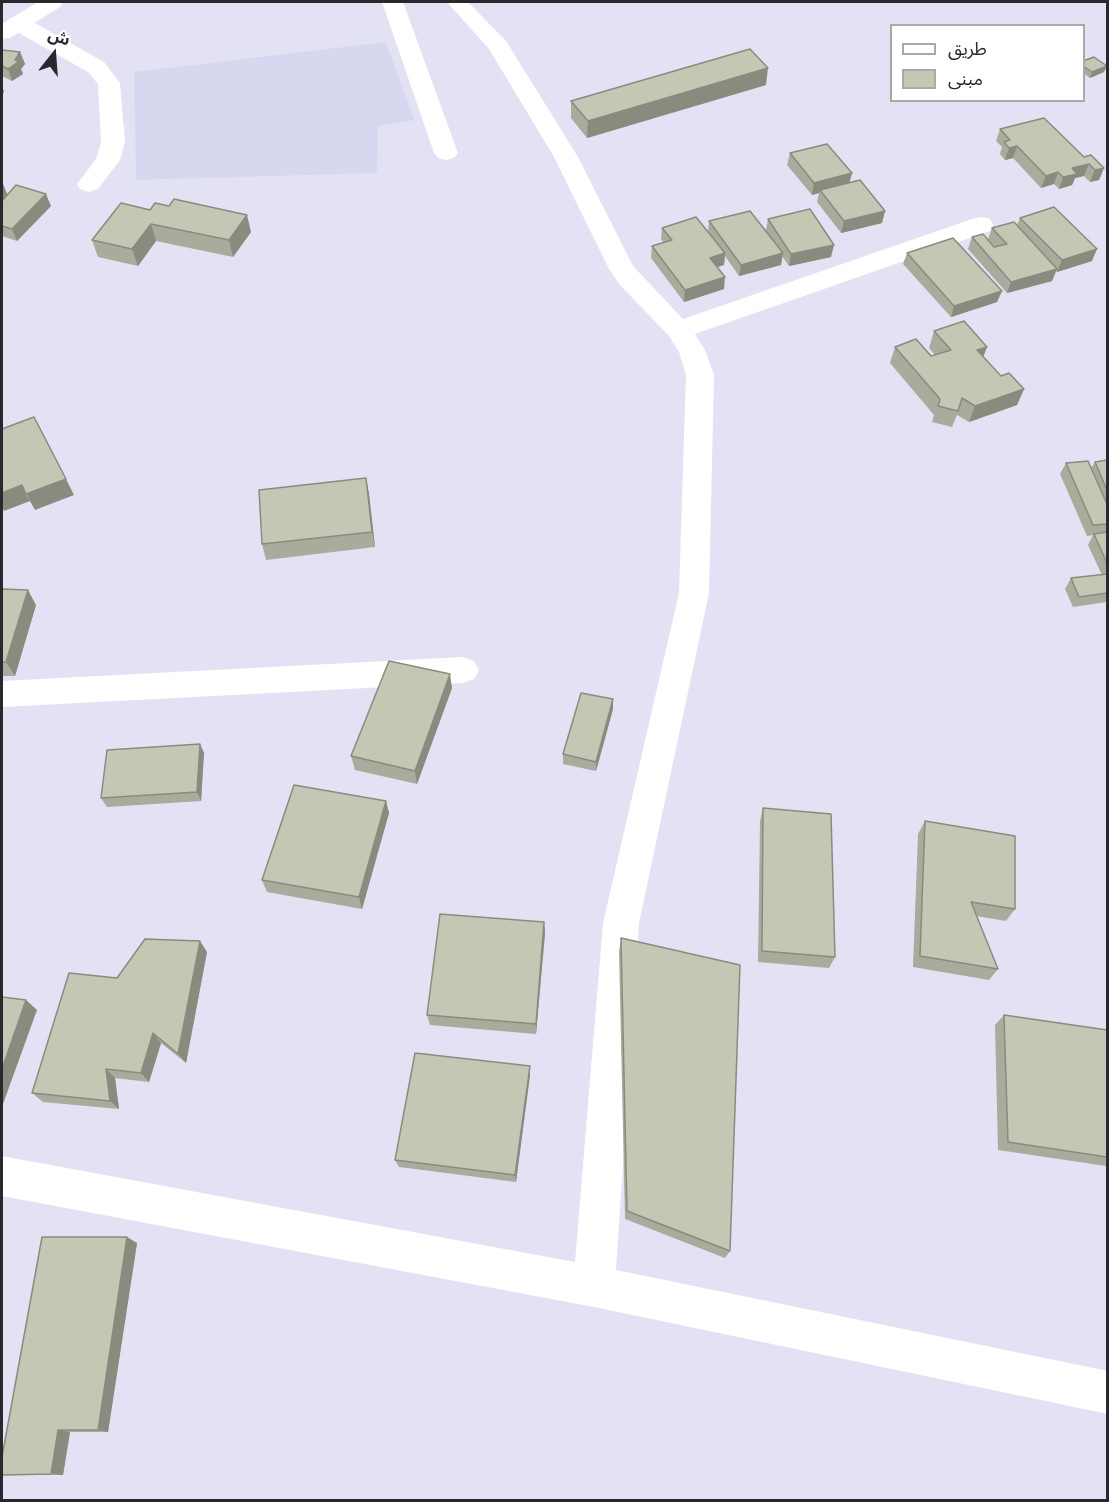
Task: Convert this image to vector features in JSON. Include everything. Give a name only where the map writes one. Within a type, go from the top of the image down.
[{"type":"street","points":[[6,29],[52,2]]},
{"type":"street","points":[[392,2],[446,153]]},
{"type":"street","points":[[457,2],[504,56],[566,157],[599,227],[629,279],[678,330],[692,350],[700,375],[694,593],[621,923],[594,1286]]},
{"type":"street","points":[[6,29],[96,67],[109,83],[113,142],[108,160],[89,184]]},
{"type":"street","points":[[678,330],[981,225]]},
{"type":"street","points":[[2,694],[463,670]]},
{"type":"street","points":[[2,1176],[594,1286],[1107,1393]]},
{"type":"shaded area","points":[[386,42],[414,120],[378,126],[377,173],[136,180],[134,72]]},
{"type":"building","points":[[750,49],[768,68],[588,121],[571,101]]},
{"type":"building","points":[[2,50],[20,52],[15,60],[18,62],[8,69],[2,66]]},
{"type":"building","points":[[1094,57],[1107,66],[1092,72],[1085,67],[1085,60]]},
{"type":"building","points":[[1044,118],[1084,157],[1091,155],[1104,168],[1095,170],[1089,164],[1072,168],[1077,174],[1063,177],[1058,172],[1046,176],[1017,146],[1009,148],[1004,142],[1010,140],[1000,129]]},
{"type":"building","points":[[827,144],[852,173],[814,183],[790,153]]},
{"type":"building","points":[[860,180],[885,211],[844,221],[820,190]]},
{"type":"building","points":[[16,185],[46,194],[12,229],[2,226],[2,201]]},
{"type":"building","points":[[174,199],[247,215],[229,240],[151,224],[132,249],[92,240],[121,203],[150,210],[155,203],[169,206]]},
{"type":"building","points":[[1054,207],[1097,249],[1062,260],[1020,218]]},
{"type":"building","points":[[810,209],[834,245],[791,254],[768,219]]},
{"type":"building","points":[[750,211],[783,253],[741,265],[709,221]]},
{"type":"building","points":[[696,217],[725,253],[710,258],[725,277],[685,290],[652,246],[672,240],[662,228]]},
{"type":"building","points":[[1014,222],[1057,269],[1011,282],[972,237],[983,234],[994,247],[1007,244],[992,228]]},
{"type":"building","points":[[953,238],[1002,291],[954,306],[907,253]]},
{"type":"building","points":[[964,321],[987,347],[977,350],[1001,376],[1009,373],[1024,389],[975,406],[962,398],[958,411],[938,406],[940,399],[895,347],[916,339],[931,356],[951,350],[934,331]]},
{"type":"building","points":[[34,417],[66,479],[26,494],[22,485],[2,493],[2,429]]},
{"type":"building","points":[[1107,460],[1107,490],[1095,462]]},
{"type":"building","points":[[1088,461],[1107,504],[1107,524],[1093,525],[1066,463]]},
{"type":"building","points":[[366,478],[372,532],[262,544],[259,490]]},
{"type":"building","points":[[1107,532],[1107,563],[1094,534]]},
{"type":"building","points":[[1107,574],[1107,593],[1079,597],[1071,578]]},
{"type":"building","points":[[2,589],[28,590],[6,662],[2,662]]},
{"type":"building","points":[[389,661],[450,674],[415,771],[351,756]]},
{"type":"building","points":[[581,693],[613,699],[596,762],[563,754]]},
{"type":"building","points":[[200,744],[197,792],[101,798],[107,750]]},
{"type":"building","points":[[294,785],[386,801],[359,897],[262,880]]},
{"type":"building","points":[[763,808],[831,814],[835,957],[762,951]]},
{"type":"building","points":[[925,821],[1015,836],[1015,909],[971,902],[998,969],[920,956]]},
{"type":"building","points":[[440,914],[544,922],[536,1024],[427,1015]]},
{"type":"building","points":[[621,938],[740,965],[730,1251],[627,1211]]},
{"type":"building","points":[[145,939],[200,941],[178,1054],[153,1033],[141,1073],[106,1069],[110,1101],[32,1093],[69,973],[117,978]]},
{"type":"building","points":[[2,997],[26,1000],[2,1069]]},
{"type":"building","points":[[1004,1015],[1107,1030],[1107,1157],[1008,1142]]},
{"type":"building","points":[[415,1053],[530,1066],[515,1175],[395,1160]]},
{"type":"building","points":[[42,1237],[127,1237],[98,1430],[58,1430],[51,1474],[2,1475],[2,1457]]}]
